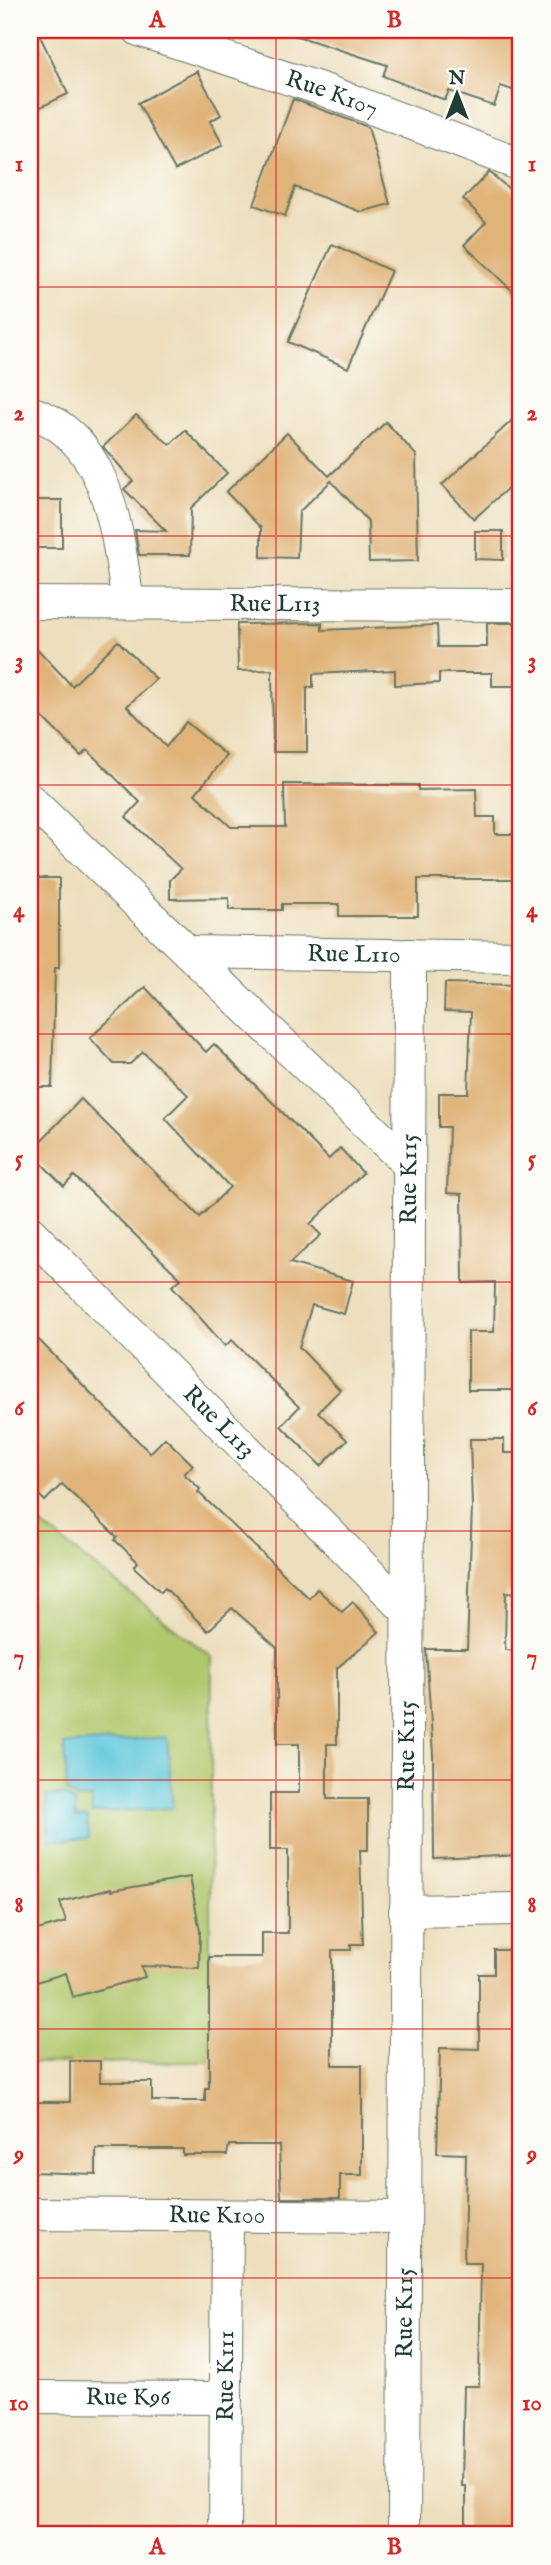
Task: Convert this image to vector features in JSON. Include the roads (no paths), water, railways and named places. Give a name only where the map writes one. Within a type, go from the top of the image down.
[{"type":"street","name":"Rue K107","points":[[139,30],[324,90],[521,165]]},
{"type":"street","points":[[30,412],[41,415],[73,438],[95,466],[114,513],[128,603]]},
{"type":"street","name":"Rue L113","points":[[30,603],[521,605]]},
{"type":"street","points":[[30,800],[409,1165]]},
{"type":"street","name":"Rue L110","points":[[188,952],[521,957]]},
{"type":"street","name":"Rue K115","points":[[404,2535],[410,955]]},
{"type":"street","name":"Rue L113","points":[[30,1232],[407,1611]]},
{"type":"street","points":[[405,1911],[521,1909]]},
{"type":"street","name":"Rue K100","points":[[30,2214],[405,2217]]},
{"type":"street","name":"Rue K111","points":[[225,2535],[227,2216]]},
{"type":"street","name":"Rue K96","points":[[30,2397],[226,2398]]},
{"type":"water","points":[[167,1737],[173,1808],[92,1813],[91,1798],[77,1799],[67,1792],[64,1745]]},
{"type":"water","points":[[63,1795],[75,1803],[76,1818],[87,1817],[89,1838],[49,1841],[46,1796]]}]
